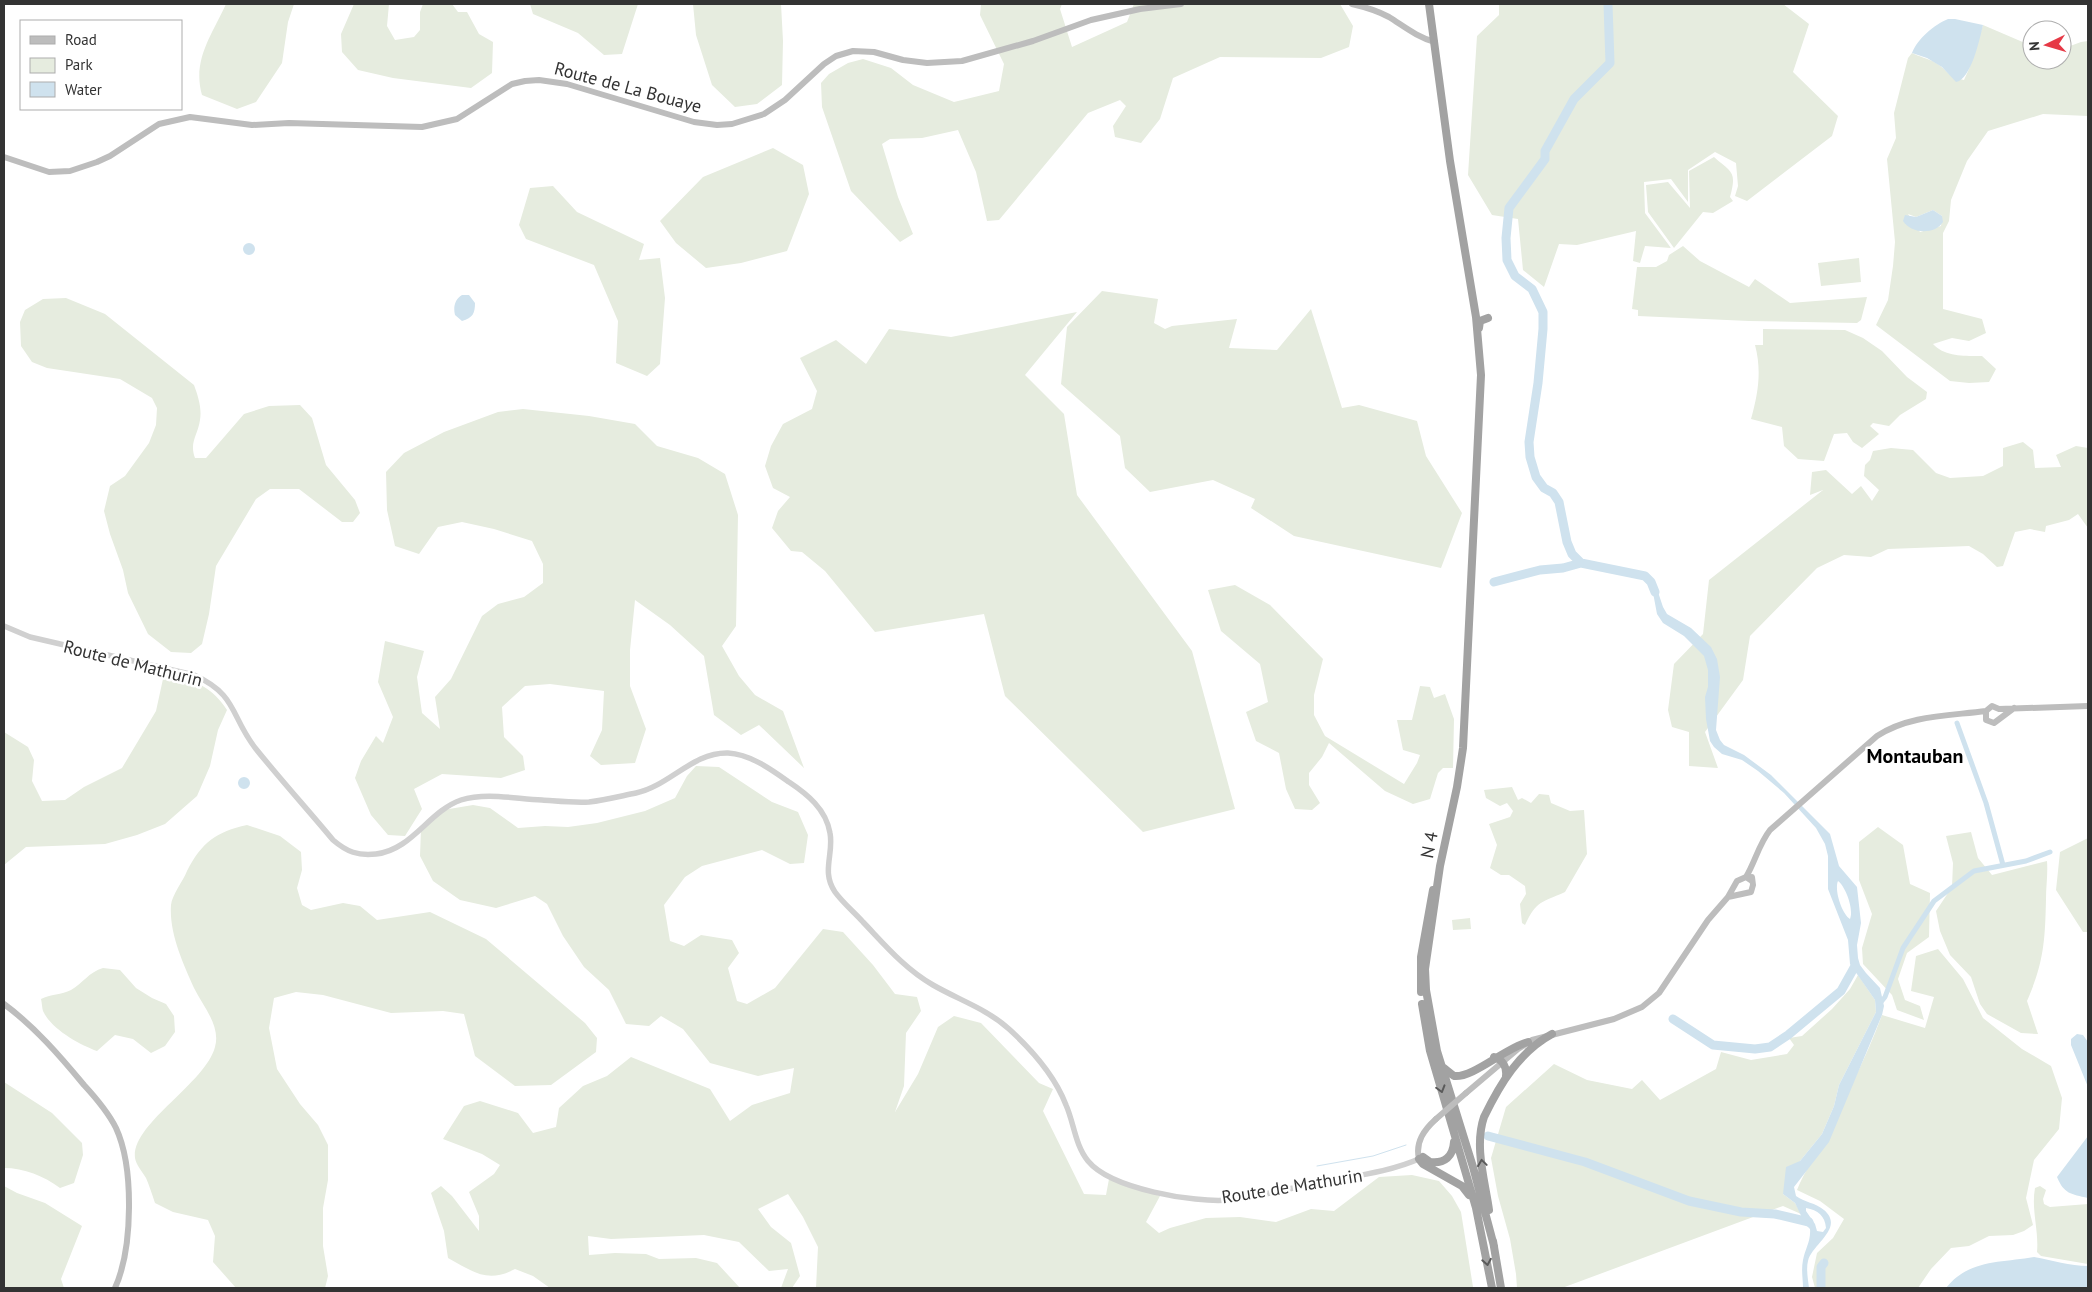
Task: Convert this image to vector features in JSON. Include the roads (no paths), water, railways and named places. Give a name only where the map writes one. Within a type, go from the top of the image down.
[{"type":"highway","name":"N 4","points":[[1430,4],[1450,160],[1474,302],[1479,315],[1488,318],[1479,322],[1481,398],[1463,748],[1457,787],[1440,866],[1425,968],[1426,990],[1428,1010],[1442,1067],[1473,1167],[1494,1246]]},
{"type":"highway","name":"N 4","points":[[1466,254],[1479,364],[1479,384],[1462,748],[1426,922],[1420,979],[1422,1008],[1430,1051],[1468,1180],[1482,1236],[1492,1288]]},
{"type":"highway","points":[[1501,1288],[1480,1149],[1480,1133],[1484,1117],[1506,1076],[1536,1043],[1552,1034]]},
{"type":"highway","points":[[1442,1067],[1454,1076],[1463,1076],[1516,1046],[1528,1042]]},
{"type":"highway","points":[[1494,1058],[1503,1062],[1506,1076]]},
{"type":"highway","points":[[1421,1158],[1436,1163],[1446,1159],[1452,1154],[1454,1137]]},
{"type":"highway","points":[[1421,1158],[1423,1164],[1454,1180],[1466,1189],[1482,1236]]},
{"type":"main road","name":"Route de La Bouaye","points":[[4,157],[49,172],[70,171],[110,156],[159,124],[190,117],[246,124],[422,126],[458,119],[512,84],[525,80],[567,84],[694,122],[717,125],[732,124],[746,121],[771,109],[785,100],[824,64],[836,56],[853,51],[874,52],[903,60],[927,63],[962,61],[1024,44],[1092,20],[1140,9],[1181,4]]},
{"type":"main road","points":[[1352,4],[1389,17],[1407,30],[1435,42]]},
{"type":"main road","points":[[1728,897],[1751,892],[1753,885],[1749,879],[1764,838],[1876,736],[1890,728],[1922,718],[1986,711],[1992,706],[1999,709],[2088,706]]},
{"type":"main road","points":[[1968,713],[1977,715],[1988,722],[1996,722],[2014,708]]},
{"type":"main road","points":[[1999,709],[2001,718]]},
{"type":"main road","points":[[1986,711],[1985,717],[1988,722]]},
{"type":"main road","points":[[1421,1158],[1418,1148],[1426,1129],[1528,1042],[1552,1034],[1614,1019],[1642,1007],[1659,993],[1703,926],[1728,897],[1736,884],[1740,879],[1749,879]]},
{"type":"main road","points":[[1736,884],[1738,891],[1743,894]]},
{"type":"main road","points":[[4,1004],[52,1048],[97,1100],[116,1127],[124,1151],[129,1220],[126,1247],[115,1288]]},
{"type":"main road","points":[[1510,1057],[1528,1051]]},
{"type":"street","name":"Route de Mathurin","points":[[4,626],[30,637],[194,675],[210,682],[224,693],[234,708],[245,735],[257,751],[333,840],[342,848],[358,854],[385,853],[402,845],[443,810],[458,800],[484,797],[572,802],[596,801],[641,792],[654,787],[706,757],[724,753],[744,756],[788,781],[808,795],[818,806],[831,834],[828,872],[833,889],[898,959],[933,985],[990,1014],[1010,1029],[1032,1053],[1060,1089],[1068,1108],[1078,1143],[1085,1157],[1098,1172],[1160,1194],[1188,1199],[1227,1200],[1386,1170],[1421,1158]]},
{"type":"water","points":[[1948,19],[1983,25],[1970,67],[1961,80],[1956,82],[1942,67],[1927,58],[1912,53],[1918,42],[1927,33]]},
{"type":"water","points":[[1933,210],[1942,216],[1943,222],[1940,226],[1930,231],[1912,229],[1903,221],[1905,215],[1916,217]]},
{"type":"water","points":[[249,243],[255,249],[249,255],[243,249]]},
{"type":"water","points":[[462,295],[469,295],[475,303],[475,310],[473,315],[462,321],[455,315],[454,309],[456,301]]},
{"type":"water","points":[[1651,582],[1656,586],[1667,614],[1691,628],[1711,647],[1717,659],[1720,677],[1716,730],[1720,740],[1724,745],[1744,755],[1771,775],[1830,834],[1839,866],[1857,887],[1861,923],[1857,945],[1860,965],[1880,988],[1884,1006],[1882,1015],[1829,1142],[1794,1187],[1796,1196],[1824,1210],[1830,1217],[1831,1223],[1829,1230],[1808,1261],[1809,1288],[1803,1288],[1802,1267],[1810,1237],[1810,1229],[1805,1224],[1795,1203],[1783,1194],[1786,1167],[1800,1161],[1822,1134],[1834,1106],[1839,1085],[1876,1012],[1875,1000],[1850,964],[1848,940],[1828,889],[1828,856],[1825,844],[1816,828],[1784,793],[1758,771],[1742,760],[1722,754],[1714,747],[1710,741],[1706,719],[1705,697],[1708,687],[1708,670],[1704,656],[1684,636],[1663,623],[1657,614]],"holes":[[[1838,881],[1844,888],[1848,899],[1851,910],[1850,919],[1844,912],[1840,902],[1837,890]],[[1806,1208],[1814,1210],[1822,1217],[1826,1228],[1823,1232],[1817,1231]]]},
{"type":"water","points":[[244,777],[250,783],[244,789],[238,783]]},
{"type":"water","points":[[2077,1034],[2083,1035],[2088,1042],[2088,1087],[2071,1045],[2071,1039]]},
{"type":"water","points":[[2088,1136],[2088,1198],[2065,1190],[2057,1177]]},
{"type":"water","points":[[2034,1257],[2088,1266],[2088,1288],[1946,1288],[1955,1279],[1975,1267]]},
{"type":"waterway","points":[[1608,4],[1610,63],[1574,99],[1545,151],[1545,159],[1509,208],[1506,238],[1507,260],[1515,276],[1532,289],[1543,312],[1538,383],[1529,442],[1530,457],[1536,477],[1544,488],[1553,493],[1559,502],[1567,542],[1572,554],[1581,563],[1645,576],[1651,582],[1655,592]]},
{"type":"waterway","points":[[1494,582],[1540,570],[1563,568],[1581,563]]},
{"type":"waterway","points":[[1957,723],[1986,803],[2003,865]]},
{"type":"waterway","points":[[1881,1002],[1885,997],[1903,948],[1934,901],[1974,871],[2026,861],[2050,852]]},
{"type":"waterway","points":[[1673,1019],[1713,1045],[1755,1049],[1770,1047],[1788,1035],[1841,991],[1855,966]]},
{"type":"waterway","points":[[1488,1136],[1585,1162],[1689,1201],[1741,1212],[1775,1214],[1809,1222]]},
{"type":"waterway","points":[[1317,1166],[1373,1156],[1406,1145]]},
{"type":"waterway","points":[[1821,1288],[1821,1267],[1824,1263]]},
{"type":"district","name":"Montauban","points":[[1915,756]]}]
